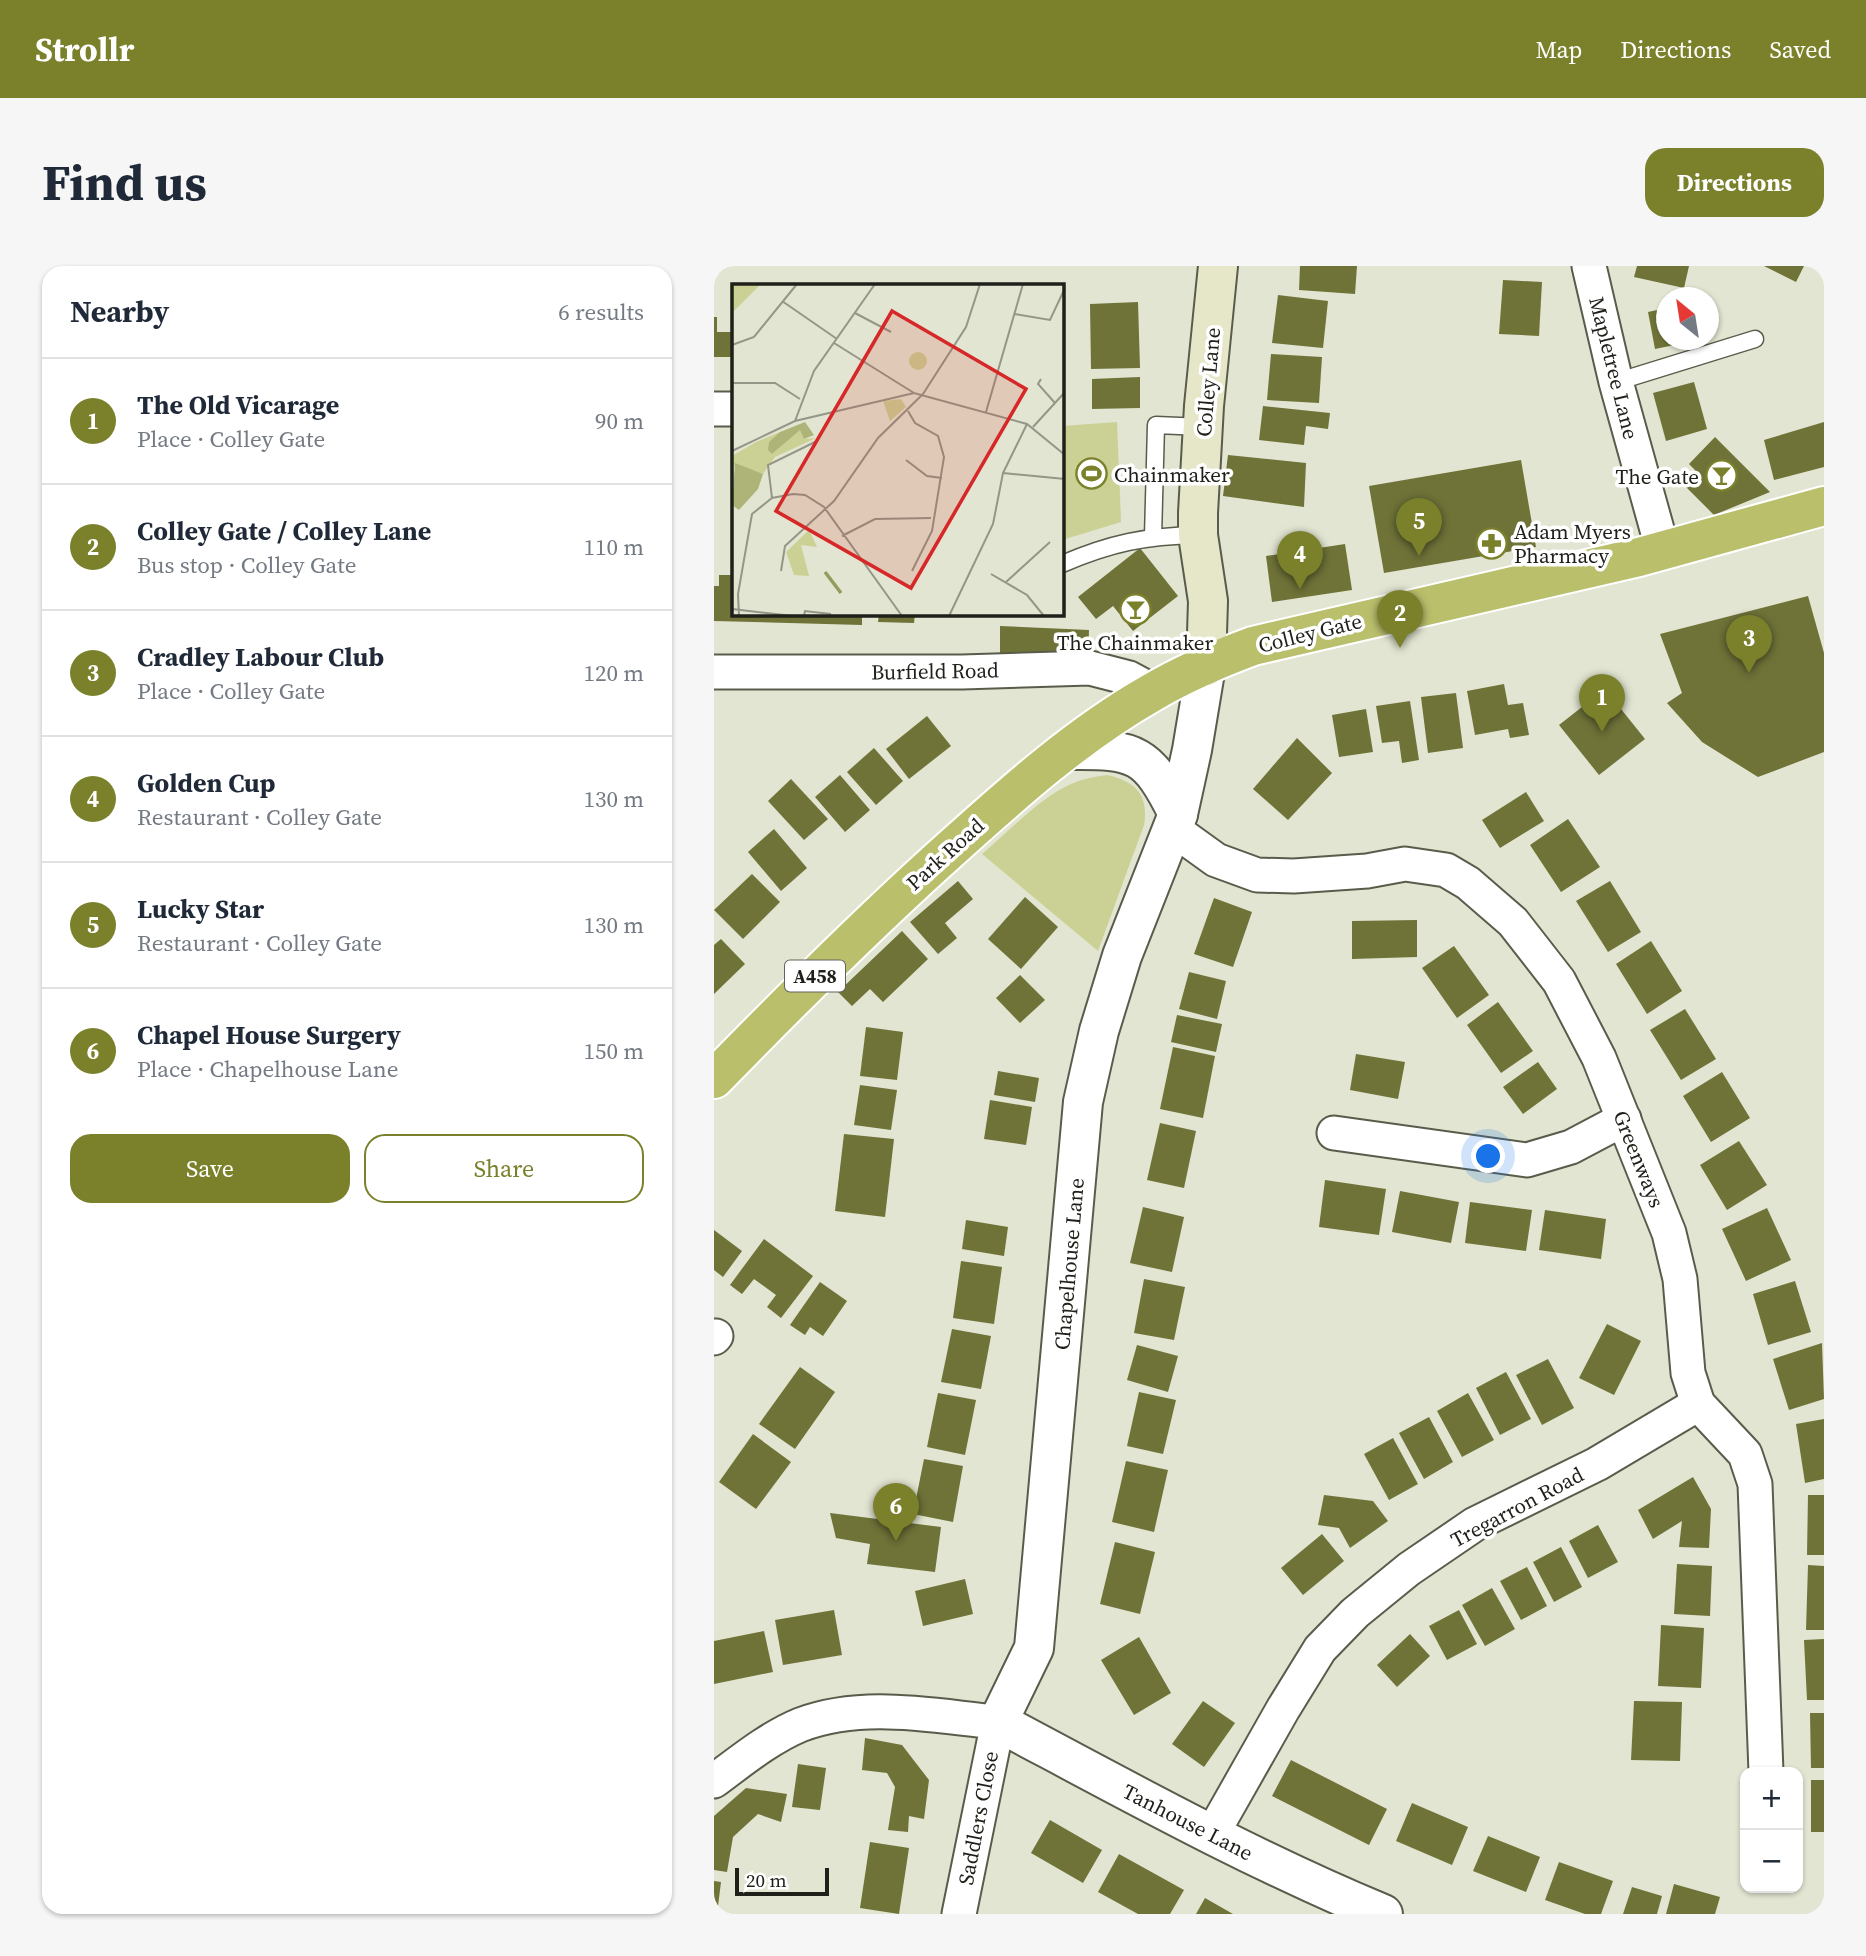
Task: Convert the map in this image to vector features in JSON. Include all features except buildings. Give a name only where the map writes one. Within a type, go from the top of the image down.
[{"type":"highway","name":"Colley Gate","points":[[1206,666],[1252,646],[1663,551],[1824,506]]},
{"type":"highway","name":"Park Road","points":[[714,1079],[808,983],[919,877],[1016,790],[1150,693],[1206,666]]},
{"type":"main road","name":"Colley Lane","points":[[1206,666],[1208,601],[1198,535],[1198,513],[1203,427],[1219,266]]},
{"type":"street","name":"Mapletree Lane","points":[[1588,266],[1616,382],[1663,551]]},
{"type":"street","points":[[714,409],[732,409]]},
{"type":"street","name":"Chapelhouse Lane","points":[[998,1722],[1034,1648],[1083,1102],[1099,1031],[1122,956],[1175,821],[1192,750],[1206,666]]},
{"type":"street","name":"Burfield Road","points":[[714,673],[948,672],[1090,668],[1129,678],[1150,693]]},
{"type":"street","points":[[1069,750],[1111,751],[1139,759],[1159,778],[1175,821]]},
{"type":"street","name":"Greenways","points":[[1175,821],[1216,860],[1256,875],[1294,876],[1405,864],[1446,870],[1468,883],[1513,922],[1559,981],[1599,1058],[1669,1233],[1680,1279],[1688,1373],[1698,1404],[1745,1454],[1755,1484],[1766,1767]]},
{"type":"street","points":[[1334,1133],[1527,1160],[1571,1147],[1623,1119]]},
{"type":"street","name":"Tregarron Road","points":[[1211,1836],[1320,1649],[1355,1613],[1409,1569],[1475,1524],[1597,1464],[1698,1404]]},
{"type":"street","points":[[714,1781],[755,1750],[799,1726],[835,1715],[886,1710],[998,1722]]},
{"type":"street","name":"Tanhouse Lane","points":[[998,1722],[1211,1836],[1333,1894],[1383,1914]]},
{"type":"street","name":"Saddlers Close","points":[[959,1914],[998,1722]]},
{"type":"lane","points":[[1616,382],[1755,339]]},
{"type":"lane","points":[[1153,537],[1156,425],[1203,427]]},
{"type":"lane","points":[[1064,563],[1098,548],[1153,537],[1198,535]]},
{"type":"green space","name":"Chainmaker","points":[[1117,422],[1121,522],[1064,539],[1064,426]]},
{"type":"green space","points":[[1107,775],[1126,781],[1138,791],[1145,815],[1144,825],[1098,951],[982,854],[1035,807],[1058,791],[1078,781]]},
{"type":"place","name":"Chainmaker","points":[[1091,474]]},
{"type":"place","name":"The Gate","points":[[1722,476]]},
{"type":"place","name":"Adam Myers Pharmacy","points":[[1491,543]]},
{"type":"place","name":"Lucky Star","points":[[1419,556]]},
{"type":"place","name":"Golden Cup","points":[[1300,589]]},
{"type":"place","name":"The Chainmaker","points":[[1135,610]]},
{"type":"place","name":"Colley Gate / Colley Lane","points":[[1400,648]]},
{"type":"place","name":"Cradley Labour Club","points":[[1749,673]]},
{"type":"place","name":"The Old Vicarage","points":[[1602,732]]},
{"type":"place","name":"Chapel House Surgery","points":[[896,1541]]}]
